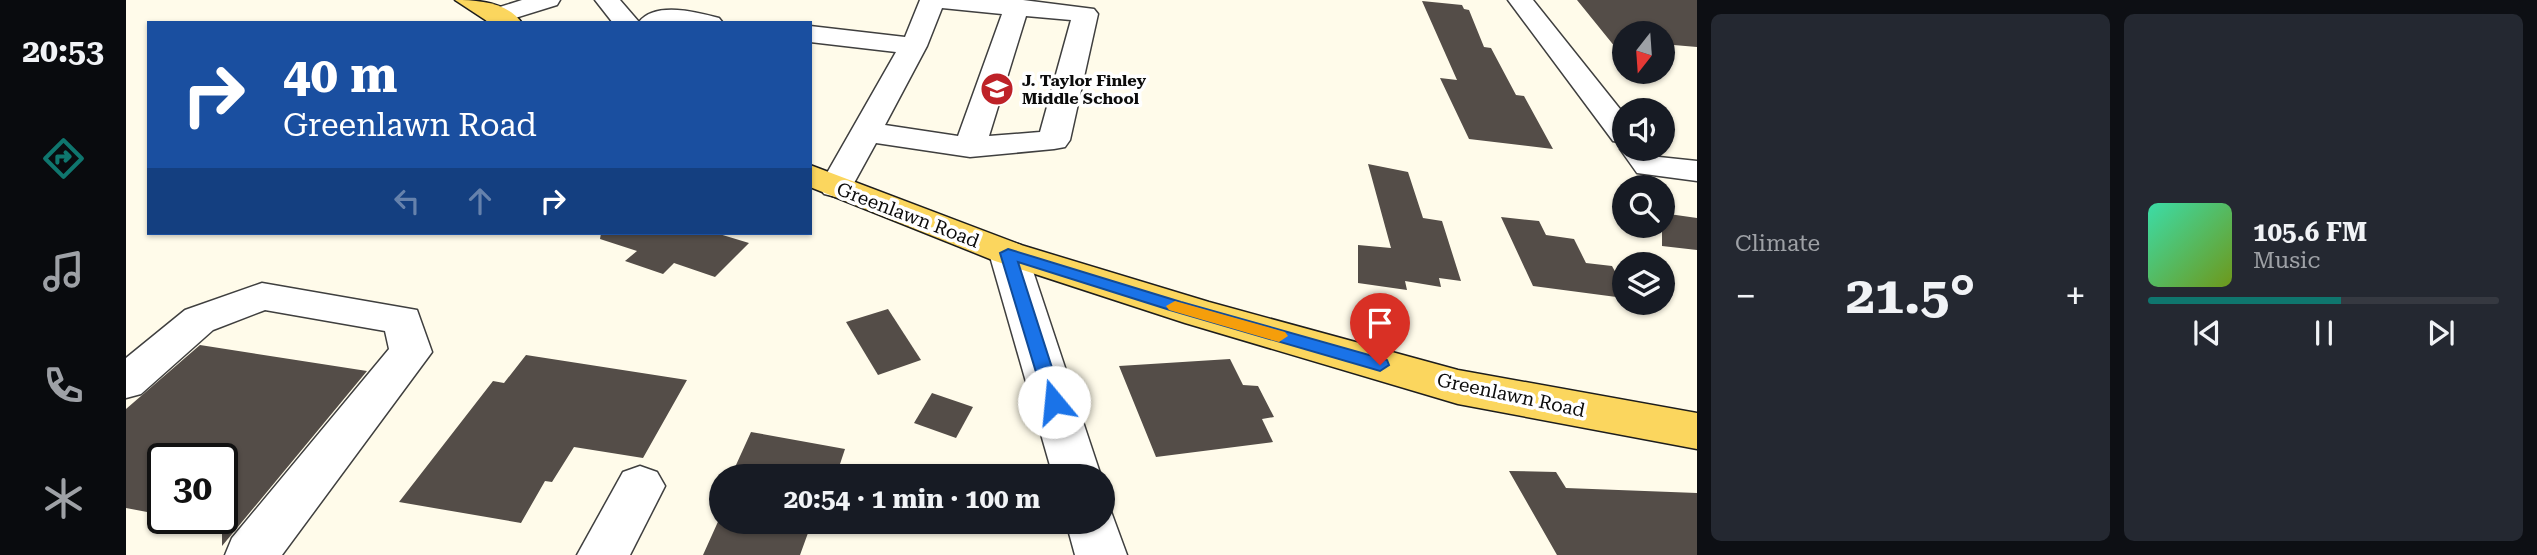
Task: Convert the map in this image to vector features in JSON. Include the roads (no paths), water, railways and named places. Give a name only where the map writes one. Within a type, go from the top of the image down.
[{"type":"main road","points":[[467,0],[503,19]]},
{"type":"main road","name":"Greenlawn Road","points":[[823,181],[1008,253],[1186,310],[1458,387],[1697,431]]},
{"type":"street","points":[[503,19],[548,0]]},
{"type":"street","points":[[607,0],[625,21]]},
{"type":"street","points":[[823,181],[868,132],[914,46],[933,0],[1085,14],[1054,140],[970,147],[868,132]]},
{"type":"street","points":[[1520,0],[1612,119]]},
{"type":"street","points":[[970,147],[1017,6]]},
{"type":"street","points":[[655,21],[663,17],[694,21]]},
{"type":"street","points":[[812,34],[914,46]]},
{"type":"street","points":[[1645,161],[1649,166],[1697,171]]},
{"type":"street","points":[[1008,253],[1073,464]]},
{"type":"street","points":[[126,382],[199,320],[262,296],[403,320],[411,352],[261,541]]},
{"type":"street","points":[[603,555],[640,486]]},
{"type":"street","points":[[1095,534],[1101,555]]},
{"type":"place","name":"J. Taylor Finley Middle School","points":[[997,89]]}]
